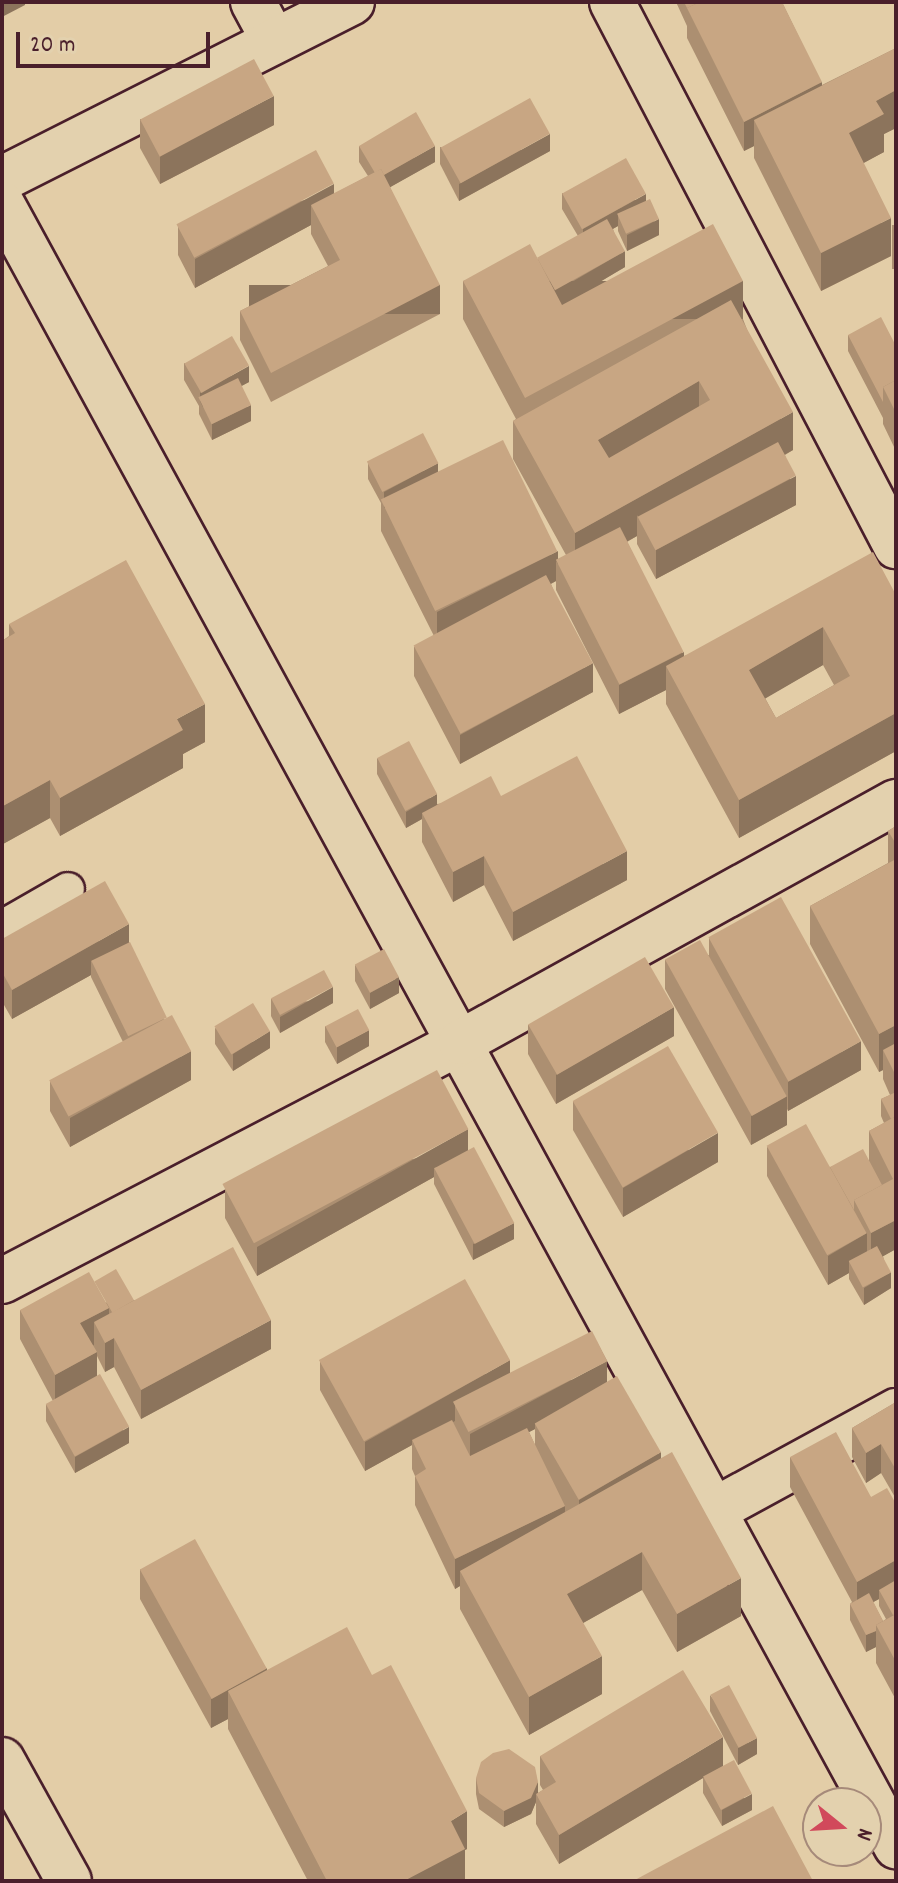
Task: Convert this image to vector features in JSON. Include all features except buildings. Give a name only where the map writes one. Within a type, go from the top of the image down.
[{"type":"main road","points":[[253,2],[274,41]]},
{"type":"main road","points":[[2,179],[352,2]]},
{"type":"main road","points":[[612,2],[896,546]]},
{"type":"main road","points":[[2,204],[461,1042],[711,1512],[896,1846]]},
{"type":"main road","points":[[2,1281],[461,1042],[896,802]]},
{"type":"main road","points":[[711,1512],[896,1411]]},
{"type":"main road","points":[[2,1760],[69,1881]]},
{"type":"lane","points":[[2,927],[68,889]]}]
